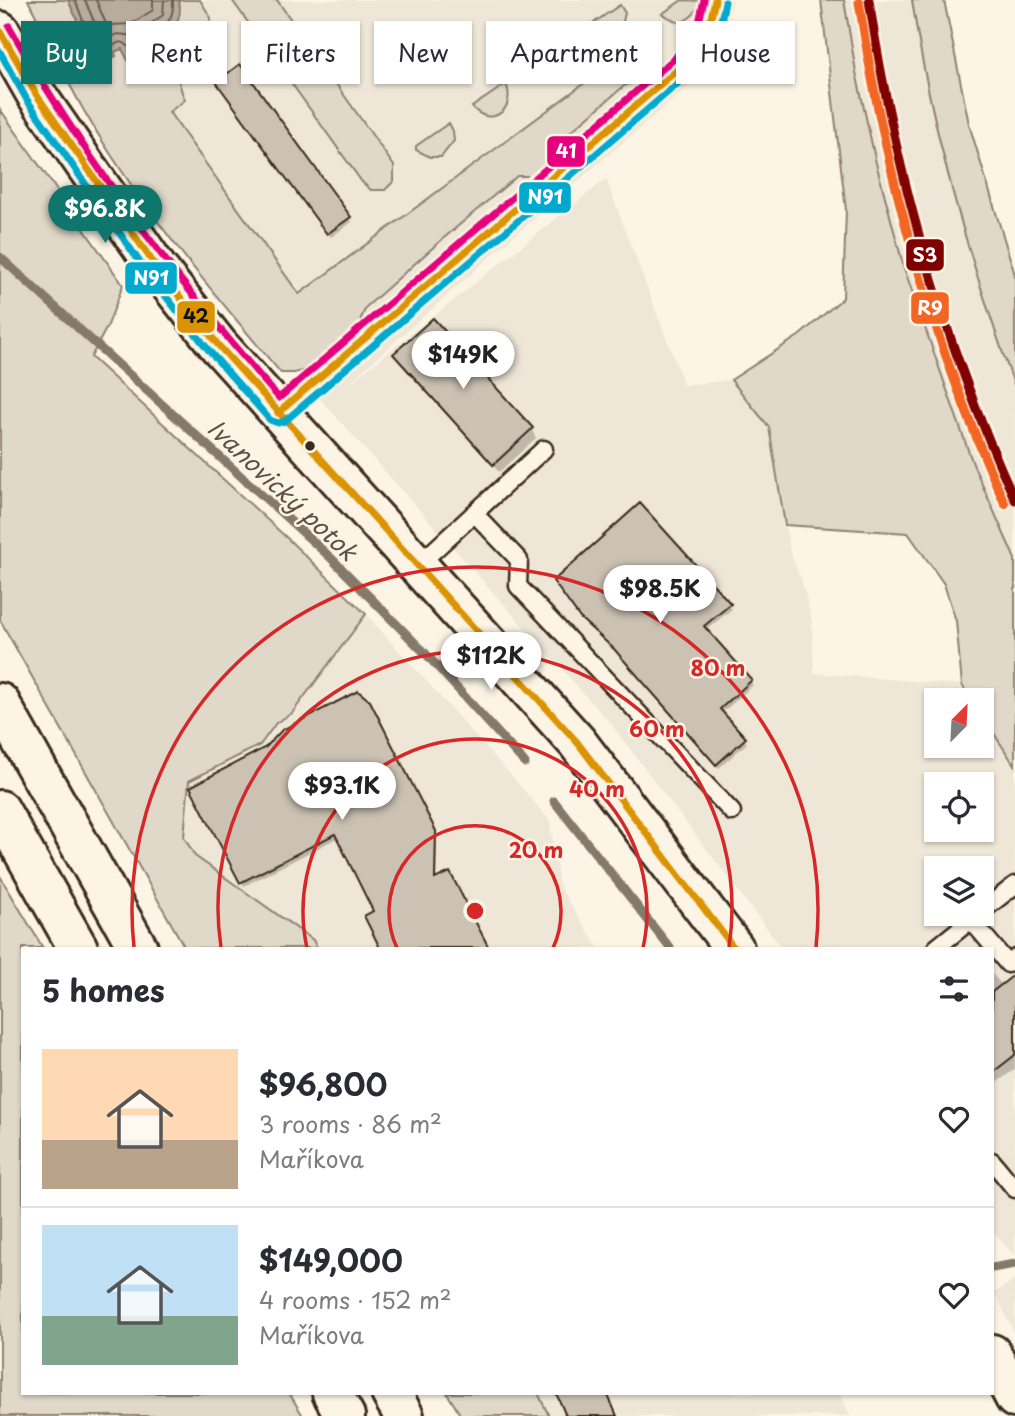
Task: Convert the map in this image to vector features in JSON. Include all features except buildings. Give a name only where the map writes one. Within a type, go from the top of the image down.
[{"type":"main road","points":[[0,31],[36,94],[157,268],[219,346],[577,742],[733,947]]},
{"type":"main road","points":[[0,703],[137,947]]},
{"type":"main road","points":[[0,810],[77,947]]},
{"type":"main road","points":[[994,1358],[1015,1398]]},
{"type":"main road","points":[[333,1395],[345,1416]]},
{"type":"main road","points":[[392,1395],[404,1416]]},
{"type":"lane","points":[[278,413],[683,65],[708,31],[715,0]]},
{"type":"lane","points":[[417,566],[544,449]]},
{"type":"lane","points":[[474,513],[519,560],[518,586],[732,813]]},
{"type":"lane","points":[[994,902],[1015,885]]},
{"type":"lane","points":[[937,947],[963,926]]},
{"type":"lane","points":[[984,926],[1008,964],[1015,958]]},
{"type":"lane","points":[[994,1163],[1015,1189]]},
{"type":"shaded area","points":[[28,0],[200,0],[211,21],[126,21],[126,84],[180,84],[185,100],[169,112],[299,294],[583,84],[629,84],[554,146],[554,156],[547,167],[535,176],[517,176],[366,307],[354,334],[330,355],[313,368],[281,373],[151,213],[104,144],[70,84],[112,84],[112,21],[38,21]]},
{"type":"shaded area","points":[[198,0],[733,0],[728,21],[676,21],[676,84],[691,84],[525,226],[341,390],[606,179],[684,385],[731,380],[769,427],[790,552],[802,582],[812,620],[814,673],[962,685],[964,688],[924,688],[924,758],[994,758],[994,734],[1015,766],[1015,1253],[1013,1254],[994,1232],[994,947],[781,947],[610,723],[229,297],[93,114],[136,84],[227,84],[227,21],[209,21]]},
{"type":"shaded area","points":[[232,0],[277,0],[292,21],[247,21]]},
{"type":"shaded area","points":[[682,0],[700,1],[695,12],[683,21],[676,21],[662,14]]},
{"type":"shaded area","points":[[821,0],[844,0],[876,163],[904,268],[973,464],[1015,559],[1015,766],[994,734],[994,688],[964,688],[962,685],[956,621],[944,584],[908,533],[785,525],[769,427],[731,380],[800,335],[843,298],[846,210]]},
{"type":"shaded area","points":[[844,0],[912,0],[921,59],[941,148],[968,249],[1015,387],[1015,559],[973,464],[904,268],[876,163]]},
{"type":"shaded area","points":[[912,0],[944,0],[969,124],[1015,275],[1015,387],[967,244],[941,148]]},
{"type":"shaded area","points":[[620,5],[625,13],[623,21],[596,21]]},
{"type":"shaded area","points":[[292,84],[336,84],[394,166],[394,181],[385,190],[371,190],[362,182]]},
{"type":"shaded area","points":[[506,84],[508,101],[500,113],[487,116],[472,107]]},
{"type":"shaded area","points":[[0,109],[123,285],[108,325],[91,357],[366,614],[292,713],[276,723],[260,745],[189,781],[184,837],[195,856],[313,940],[316,947],[184,947],[0,620]]},
{"type":"shaded area","points":[[449,123],[454,141],[441,157],[430,157],[416,150],[416,146]]},
{"type":"shaded area","points":[[366,614],[550,821],[559,886],[597,947],[316,947],[313,940],[195,856],[183,837],[189,781],[260,745],[276,723],[292,713]]},
{"type":"shaded area","points":[[0,876],[42,947],[21,947],[21,1395],[290,1395],[303,1416],[0,1416]]},
{"type":"shaded area","points":[[1015,1279],[1015,1334],[995,1293]]},
{"type":"shaded area","points":[[448,1395],[539,1395],[549,1416],[461,1416]]},
{"type":"shaded area","points":[[539,1395],[841,1395],[850,1416],[549,1416]]},
{"type":"water","points":[[68,0],[179,0],[177,21],[126,21],[126,56],[122,49],[114,52],[116,56],[112,57],[112,21],[78,21]]},
{"type":"waterway","name":"Ivanovický potok","points":[[0,257],[331,558],[426,654],[525,763]]},
{"type":"waterway","name":"Ivanovický potok","points":[[554,801],[669,947]]},
{"type":"waterway","name":"Ivanovický potok","points":[[994,1268],[1015,1264]]},
{"type":"transit line","name":"41","points":[[9,26],[69,124],[135,219],[205,310],[279,398],[675,58],[698,27],[704,0]]},
{"type":"transit line","name":"42","points":[[278,413],[683,65],[708,31],[715,0]]},
{"type":"transit line","name":"S3","points":[[869,0],[893,128],[925,255],[965,379],[1015,500]]},
{"type":"transit line","name":"N91","points":[[0,52],[27,100],[148,274],[211,353],[270,420],[278,423],[285,421],[690,73],[718,35],[725,2]]},
{"type":"transit line","name":"R9","points":[[859,2],[883,131],[915,258],[955,383],[1005,504]]},
{"type":"transit line","name":"42","points":[[0,31],[36,94],[157,268],[219,346],[577,742],[733,947]]}]
